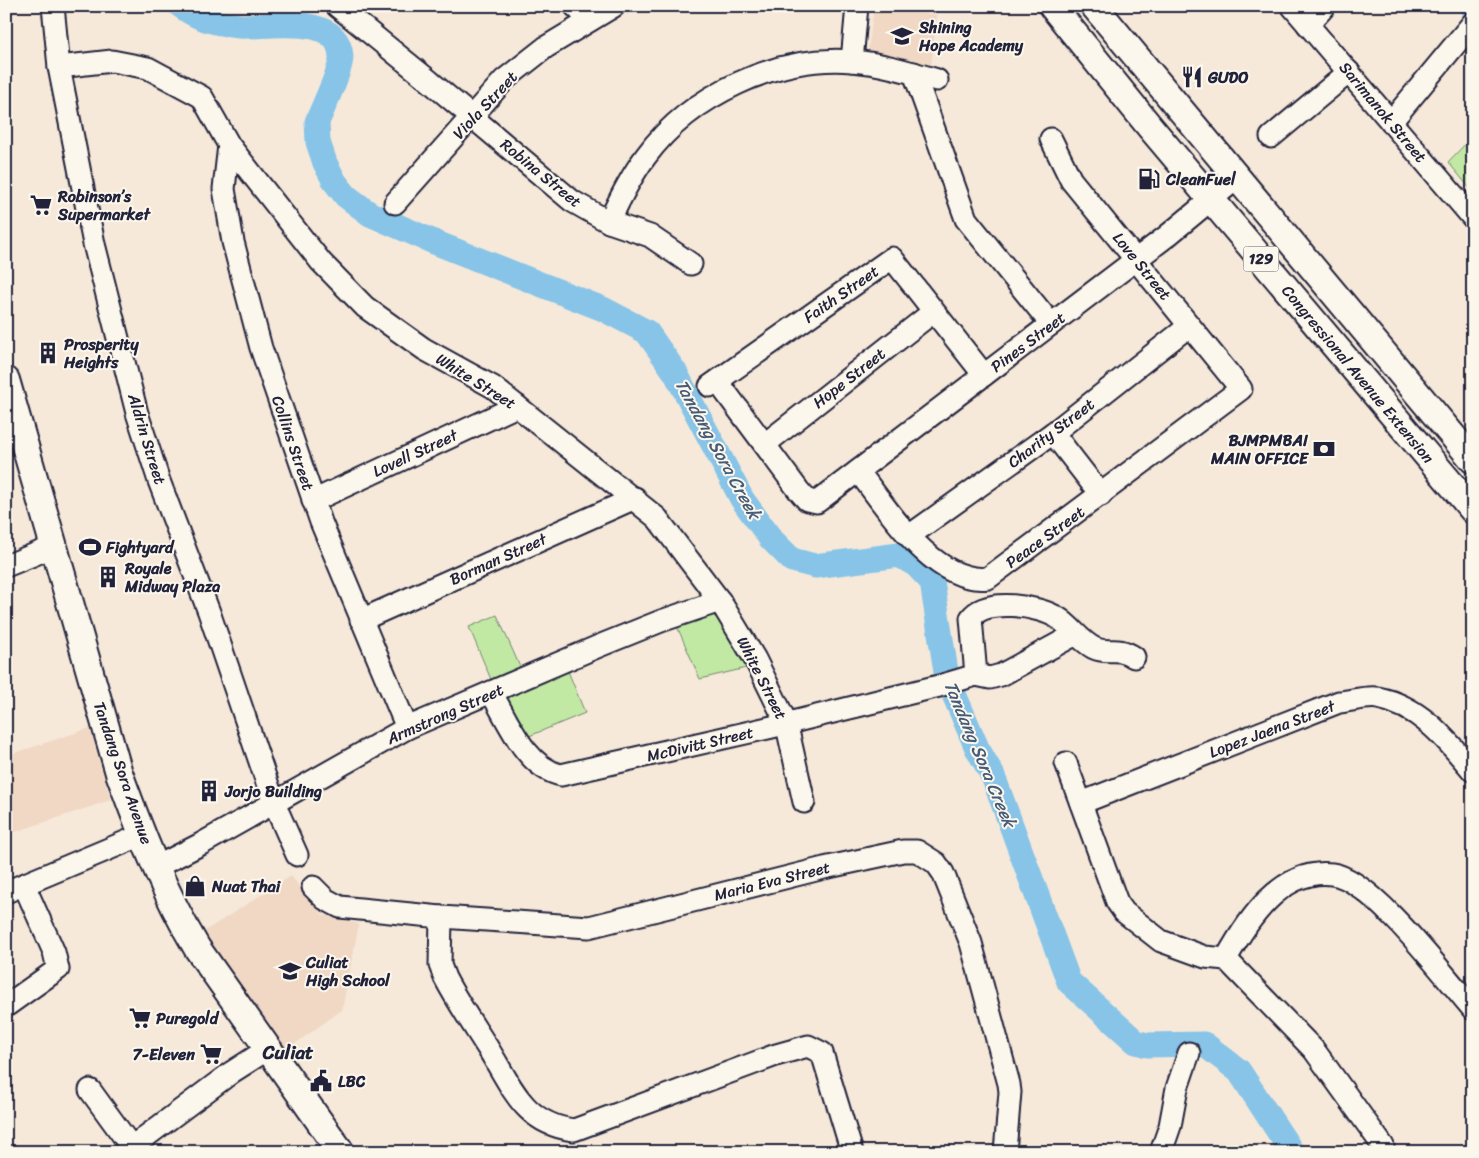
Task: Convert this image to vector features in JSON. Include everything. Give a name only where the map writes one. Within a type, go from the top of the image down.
[{"type":"main road","name":"Congressional Avenue Extension","points":[[1052,6],[1211,199],[1473,510]]},
{"type":"main road","name":"Congressional Avenue Extension","points":[[1094,6],[1473,460]]},
{"type":"main road","name":"Tandang Sora Avenue","points":[[6,380],[12,428],[55,546],[119,773],[142,835],[156,867],[194,941],[341,1152]]},
{"type":"street","name":"Aldrin Street","points":[[53,6],[59,67],[94,244],[137,413],[159,481],[212,621],[274,803],[297,855]]},
{"type":"street","name":"Viola Street","points":[[395,203],[504,80],[546,47],[583,13],[614,6]]},
{"type":"street","points":[[852,61],[857,6]]},
{"type":"street","name":"Sarimanok Street","points":[[1292,6],[1473,218]]},
{"type":"street","points":[[1308,25],[1325,6]]},
{"type":"street","name":"Robina Street","points":[[344,8],[572,201],[609,222],[650,236],[691,264]]},
{"type":"street","points":[[1391,122],[1471,25]]},
{"type":"street","name":"White Street","points":[[59,67],[112,61],[148,68],[202,97],[229,145],[321,262],[365,307],[424,349],[493,387],[566,446],[635,498],[657,518],[720,601],[755,658],[786,722],[804,802]]},
{"type":"street","points":[[609,222],[626,186],[647,154],[674,126],[704,102],[738,83],[775,70],[813,63],[852,61],[914,73],[937,80]]},
{"type":"street","points":[[1271,137],[1349,72]]},
{"type":"street","points":[[914,73],[966,219],[1051,324]]},
{"type":"street","name":"Love Street","points":[[1051,138],[1071,180],[1242,390]]},
{"type":"street","name":"Collins Street","points":[[229,145],[224,189],[233,242],[261,348],[313,501],[407,728]]},
{"type":"street","name":"Pines Street","points":[[817,502],[1137,259],[1237,178]]},
{"type":"street","name":"Faith Street","points":[[817,502],[807,500],[765,444],[714,384],[892,258],[984,375]]},
{"type":"street","name":"Hope Street","points":[[765,444],[933,312]]},
{"type":"street","name":"Charity Street","points":[[909,536],[1053,433],[1190,326]]},
{"type":"street","name":"Peace Street","points":[[858,471],[909,536],[944,568],[953,573],[981,579],[988,578],[1242,390]]},
{"type":"street","name":"Lovell Street","points":[[313,501],[517,406]]},
{"type":"street","points":[[1053,433],[1101,495]]},
{"type":"street","name":"Borman Street","points":[[361,620],[635,498]]},
{"type":"street","points":[[6,566],[55,546]]},
{"type":"street","name":"Armstrong Street","points":[[156,867],[407,728],[661,621],[720,601]]},
{"type":"street","points":[[976,675],[971,618],[979,611],[1006,604],[1021,606],[1057,617],[1094,648],[1122,650],[1134,657]]},
{"type":"street","name":"McDivitt Street","points":[[491,692],[530,755],[551,773],[561,775],[946,684],[976,675],[990,678],[1002,675],[1076,634]]},
{"type":"street","name":"Lopez Jaena Street","points":[[1081,803],[1339,702],[1376,697],[1412,710],[1441,734],[1473,771]]},
{"type":"street","points":[[1066,763],[1117,902],[1124,912],[1161,941],[1205,957],[1226,959],[1314,1050],[1383,1146]]},
{"type":"street","points":[[6,1006],[58,969],[54,952],[15,889],[142,835]]},
{"type":"street","name":"Maria Eva Street","points":[[314,887],[325,900],[340,907],[441,917],[589,927],[824,868],[903,851],[917,851],[936,863],[943,872],[972,943],[1010,1092],[1005,1152]]},
{"type":"street","points":[[1226,959],[1244,927],[1266,900],[1303,876],[1332,874],[1360,886],[1381,906],[1473,1008]]},
{"type":"street","points":[[441,917],[440,965],[445,978],[516,1096],[542,1120],[558,1128],[574,1130],[766,1058],[808,1046],[822,1053],[852,1152]]},
{"type":"street","points":[[90,1090],[130,1150],[268,1049]]},
{"type":"street","points":[[1161,1152],[1170,1126],[1177,1088],[1189,1053]]},
{"type":"shaded area","name":"Shining Hope Academy","points":[[874,7],[937,15],[931,66],[867,58]]},
{"type":"shaded area","points":[[90,728],[111,800],[6,835],[6,756]]},
{"type":"shaded area","name":"Culiat High School","points":[[291,876],[322,914],[359,924],[342,1010],[285,1051],[203,932]]},
{"type":"green space","points":[[1473,136],[1473,192],[1448,162]]},
{"type":"green space","points":[[711,613],[718,620],[746,668],[700,679],[676,624]]},
{"type":"green space","points":[[497,615],[524,676],[495,689],[469,627]]},
{"type":"green space","points":[[566,666],[585,713],[522,739],[495,694]]},
{"type":"waterway","name":"Tandang Sora Creek","points":[[181,6],[208,20],[224,24],[239,26],[300,25],[328,33],[337,43],[341,57],[335,79],[317,122],[318,142],[325,163],[335,182],[346,196],[370,214],[434,242],[603,309],[647,332],[675,372],[742,499],[771,539],[792,560],[815,566],[899,555],[916,565],[932,582],[947,678],[977,748],[993,776],[1069,982],[1136,1042],[1147,1045],[1204,1044],[1239,1071],[1292,1152]]},
{"type":"place","name":"Shining Hope Academy","points":[[902,36]]},
{"type":"place","name":"GUDO","points":[[1192,77]]},
{"type":"place","name":"CleanFuel","points":[[1149,179]]},
{"type":"place","name":"Robinson’s Supermarket","points":[[41,205]]},
{"type":"place","name":"Prosperity Heights","points":[[48,353]]},
{"type":"place","name":"BJMPMBAI MAIN OFFICE","points":[[1324,449]]},
{"type":"place","name":"Fightyard","points":[[90,547]]},
{"type":"place","name":"Royale Midway Plaza","points":[[108,577]]},
{"type":"place","name":"Jorjo Building","points":[[209,791]]},
{"type":"place","name":"Nuat Thai","points":[[195,886]]},
{"type":"place","name":"Culiat High School","points":[[290,971]]},
{"type":"place","name":"Puregold","points":[[140,1018]]},
{"type":"place","name":"7-Eleven","points":[[211,1054]]},
{"type":"place","name":"LBC","points":[[321,1081]]},
{"type":"district","name":"Culiat","points":[[288,1052]]}]
